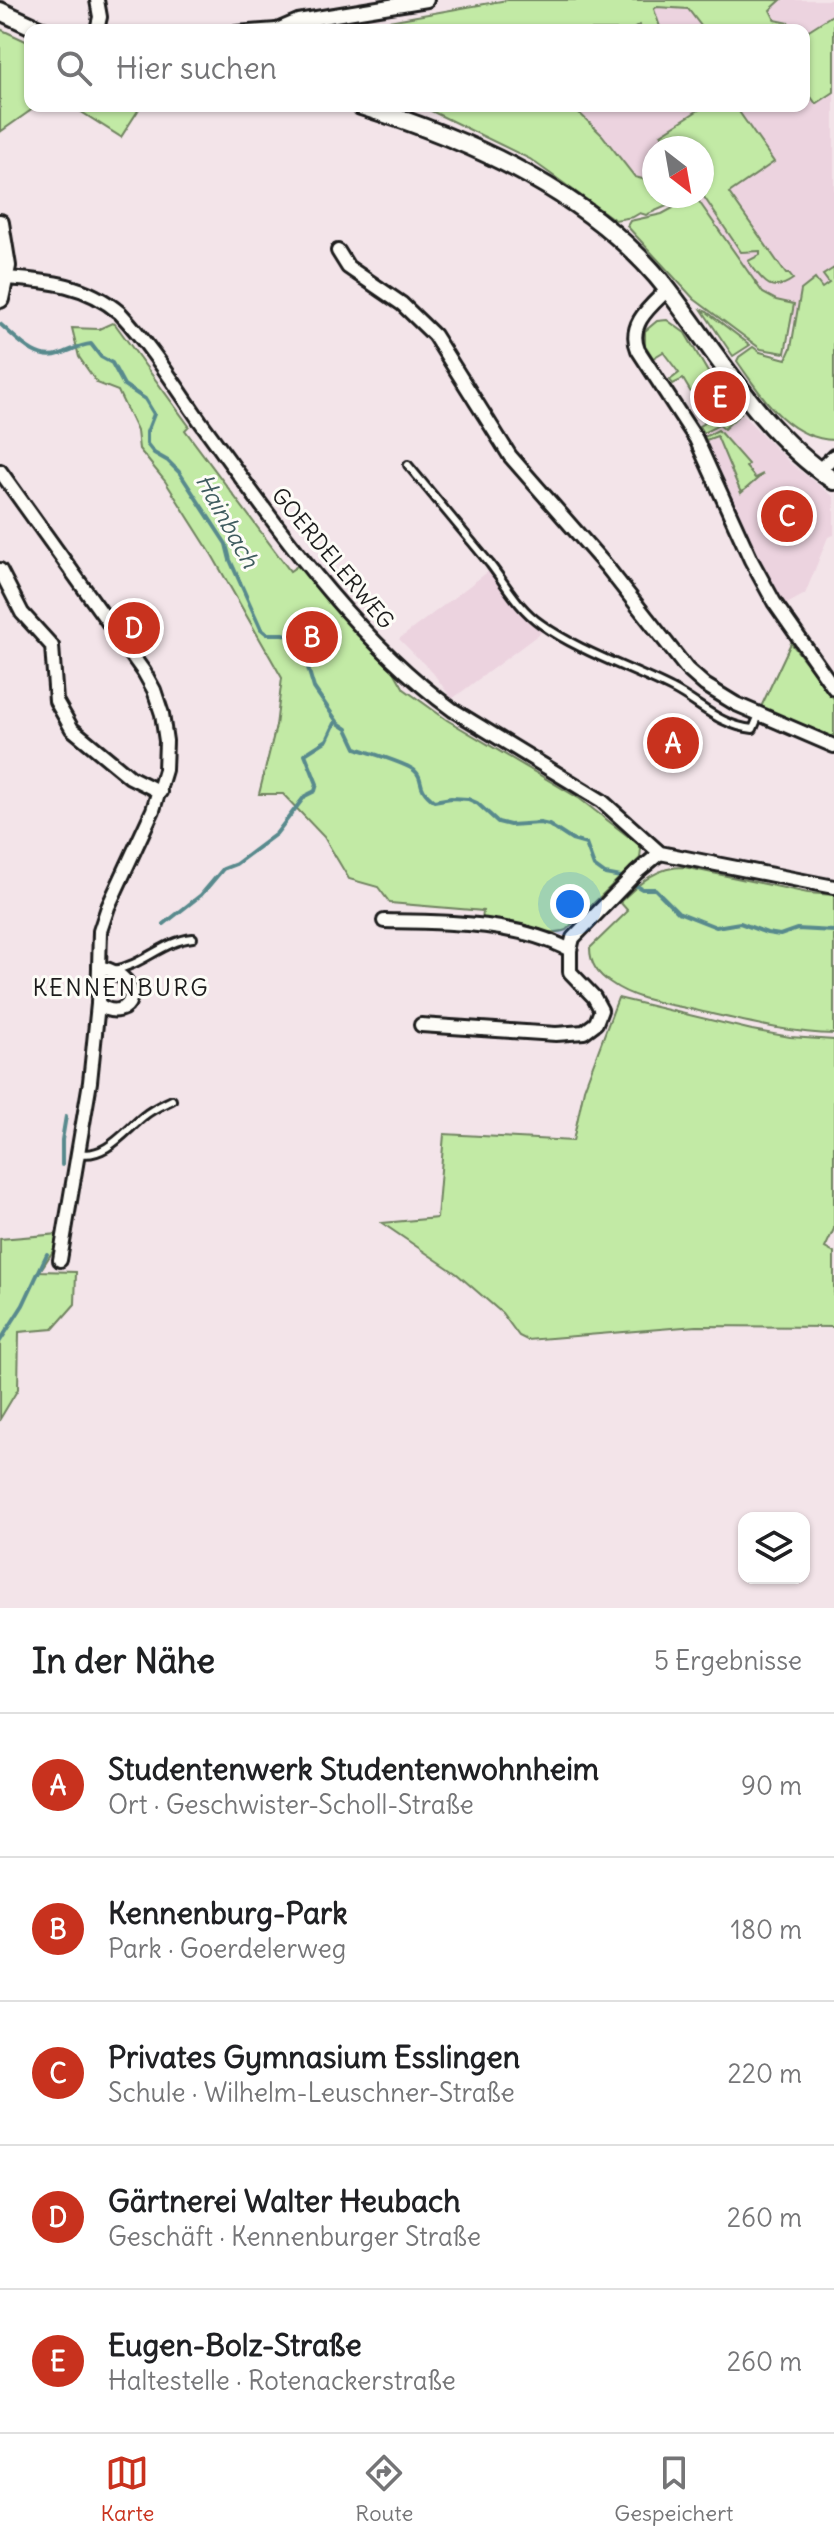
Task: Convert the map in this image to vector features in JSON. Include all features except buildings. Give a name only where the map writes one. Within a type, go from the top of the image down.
[{"type":"main road","points":[[0,11],[28,24]]},
{"type":"main road","points":[[378,112],[442,135],[552,189],[611,232],[646,264],[763,418],[834,481]]},
{"type":"main road","points":[[0,223],[7,255],[6,278],[0,299]]},
{"type":"street","points":[[97,0],[98,24]]},
{"type":"street","points":[[291,24],[392,3],[427,0]]},
{"type":"street","points":[[311,24],[326,18]]},
{"type":"street","points":[[338,251],[348,267],[424,323],[442,346],[510,456],[607,567],[687,669],[719,695],[834,746]]},
{"type":"street","name":"GOERDELERWEG","points":[[6,278],[77,287],[99,297],[120,313],[279,530],[410,676],[453,710],[602,801],[660,853]]},
{"type":"street","points":[[667,290],[637,325],[634,337],[638,350],[696,439],[769,593],[834,688]]},
{"type":"street","points":[[819,470],[834,456]]},
{"type":"street","points":[[0,471],[144,672],[160,706],[166,741],[160,792],[100,931],[98,1004],[79,1153],[60,1260]]},
{"type":"street","points":[[0,570],[22,613],[52,646],[56,701],[72,729],[130,777],[160,792]]},
{"type":"street","points":[[421,1025],[556,1034],[584,1032],[596,1023],[601,1010],[594,997],[571,976],[568,968],[570,950],[577,933],[660,853],[834,887]]},
{"type":"street","points":[[384,921],[497,928],[570,950]]},
{"type":"street","points":[[98,1004],[113,1012],[125,1007],[132,992],[129,984],[114,970],[99,967]]},
{"type":"lane","points":[[408,465],[491,566],[516,602],[542,625],[676,690],[707,713],[727,722],[753,729],[759,715]]},
{"type":"lane","points":[[114,970],[128,967],[174,942],[193,938]]},
{"type":"lane","points":[[79,1153],[103,1150],[146,1114],[172,1100]]},
{"type":"shaded area","points":[[507,0],[834,0],[834,325],[762,323],[684,208],[714,208],[714,136],[642,136],[642,199],[639,199],[543,112],[810,112],[810,24],[462,24],[458,8]]},
{"type":"shaded area","points":[[741,413],[790,463],[834,497],[834,535],[828,537],[805,594],[785,605],[759,557],[703,433],[735,421]]},
{"type":"shaded area","points":[[489,571],[519,613],[543,631],[452,699],[433,673],[399,639]]},
{"type":"green space","points":[[507,0],[781,0],[770,10],[775,20],[790,24],[699,24],[688,9],[657,7],[654,9],[659,24],[372,24]]},
{"type":"green space","points":[[834,14],[834,92],[816,104],[810,96],[810,29]]},
{"type":"green space","points":[[0,29],[24,40],[24,112],[28,112],[0,132]]},
{"type":"green space","points":[[81,112],[137,112],[121,137]]},
{"type":"green space","points":[[433,112],[578,112],[602,135],[635,177],[642,179],[642,208],[662,208],[646,215],[640,213],[615,220],[530,159]]},
{"type":"green space","points":[[696,112],[739,112],[774,162],[729,193],[786,274],[793,279],[772,286],[762,279],[748,261],[760,255],[760,251],[741,252],[711,208],[714,208],[714,136],[662,136]]},
{"type":"green space","points":[[673,208],[703,208],[763,293],[794,304],[785,353],[761,349],[694,299],[627,226],[630,221],[662,214]]},
{"type":"green space","points":[[834,268],[834,440],[817,438],[789,424],[766,401],[737,361],[753,347],[786,359],[791,348],[801,290],[815,279],[822,288],[829,283],[823,275]]},
{"type":"green space","points":[[702,310],[707,312],[750,345],[733,356]]},
{"type":"green space","points":[[667,320],[685,333],[719,391],[716,393],[722,402],[741,413],[724,429],[719,425],[703,433],[699,426],[708,421],[683,379],[673,384],[670,380],[679,373],[663,352],[653,358],[645,345],[645,331],[657,321]]},
{"type":"green space","points":[[112,323],[189,426],[185,430],[290,571],[300,564],[388,661],[404,689],[447,720],[580,799],[638,844],[640,858],[566,930],[537,931],[482,920],[483,911],[390,903],[378,887],[349,879],[324,837],[283,794],[259,794],[276,726],[282,678],[212,555],[165,481],[139,449],[137,431],[118,391],[97,383],[79,357],[72,328],[99,329]]},
{"type":"green space","points":[[718,430],[748,464],[746,467],[755,478],[763,474],[741,493],[717,436],[706,440],[704,437]]},
{"type":"green space","points":[[791,643],[834,699],[834,739],[760,709]]},
{"type":"green space","points":[[684,867],[808,893],[834,895],[834,1034],[766,1026],[654,1001],[631,994],[606,980],[593,964],[590,948],[628,911],[620,902],[656,873]]},
{"type":"green space","points":[[618,998],[752,1030],[834,1040],[834,1229],[825,1248],[834,1253],[834,1327],[696,1326],[527,1340],[519,1336],[502,1313],[457,1274],[382,1223],[437,1218],[444,1134],[573,1141],[584,1089]]},
{"type":"green space","points":[[60,1234],[40,1271],[76,1272],[75,1304],[53,1329],[19,1332],[18,1389],[0,1419],[0,1239]]},
{"type":"waterway","name":"Hainbach","points":[[0,324],[27,347],[43,355],[60,354],[91,344],[101,357],[112,363],[124,385],[145,399],[154,414],[147,432],[147,444],[179,472],[226,544],[261,629],[267,634],[284,634],[296,640],[302,648],[314,688],[338,723],[347,729],[356,748],[411,768],[418,774],[424,792],[434,801],[468,799],[498,822],[549,825],[572,840],[586,844],[594,866],[605,874],[621,877],[642,889],[655,889],[678,912],[716,927],[740,923],[780,935],[797,929],[834,931]]},
{"type":"waterway","points":[[164,924],[201,895],[223,869],[236,864],[276,834],[305,796],[315,791],[317,784],[305,754],[327,740],[336,721]]},
{"type":"waterway","points":[[62,1165],[66,1116]]},
{"type":"waterway","points":[[0,1341],[23,1305],[47,1254]]},
{"type":"place","name":"Eugen-Bolz-Straße","points":[[720,397]]},
{"type":"place","name":"Privates Gymnasium Esslingen","points":[[787,516]]},
{"type":"place","name":"Gärtnerei Walter Heubach","points":[[134,628]]},
{"type":"place","name":"Kennenburg-Park","points":[[312,637]]},
{"type":"place","name":"Studentenwerk Studentenwohnheim","points":[[673,743]]},
{"type":"district","name":"KENNENBURG","points":[[121,988]]}]
